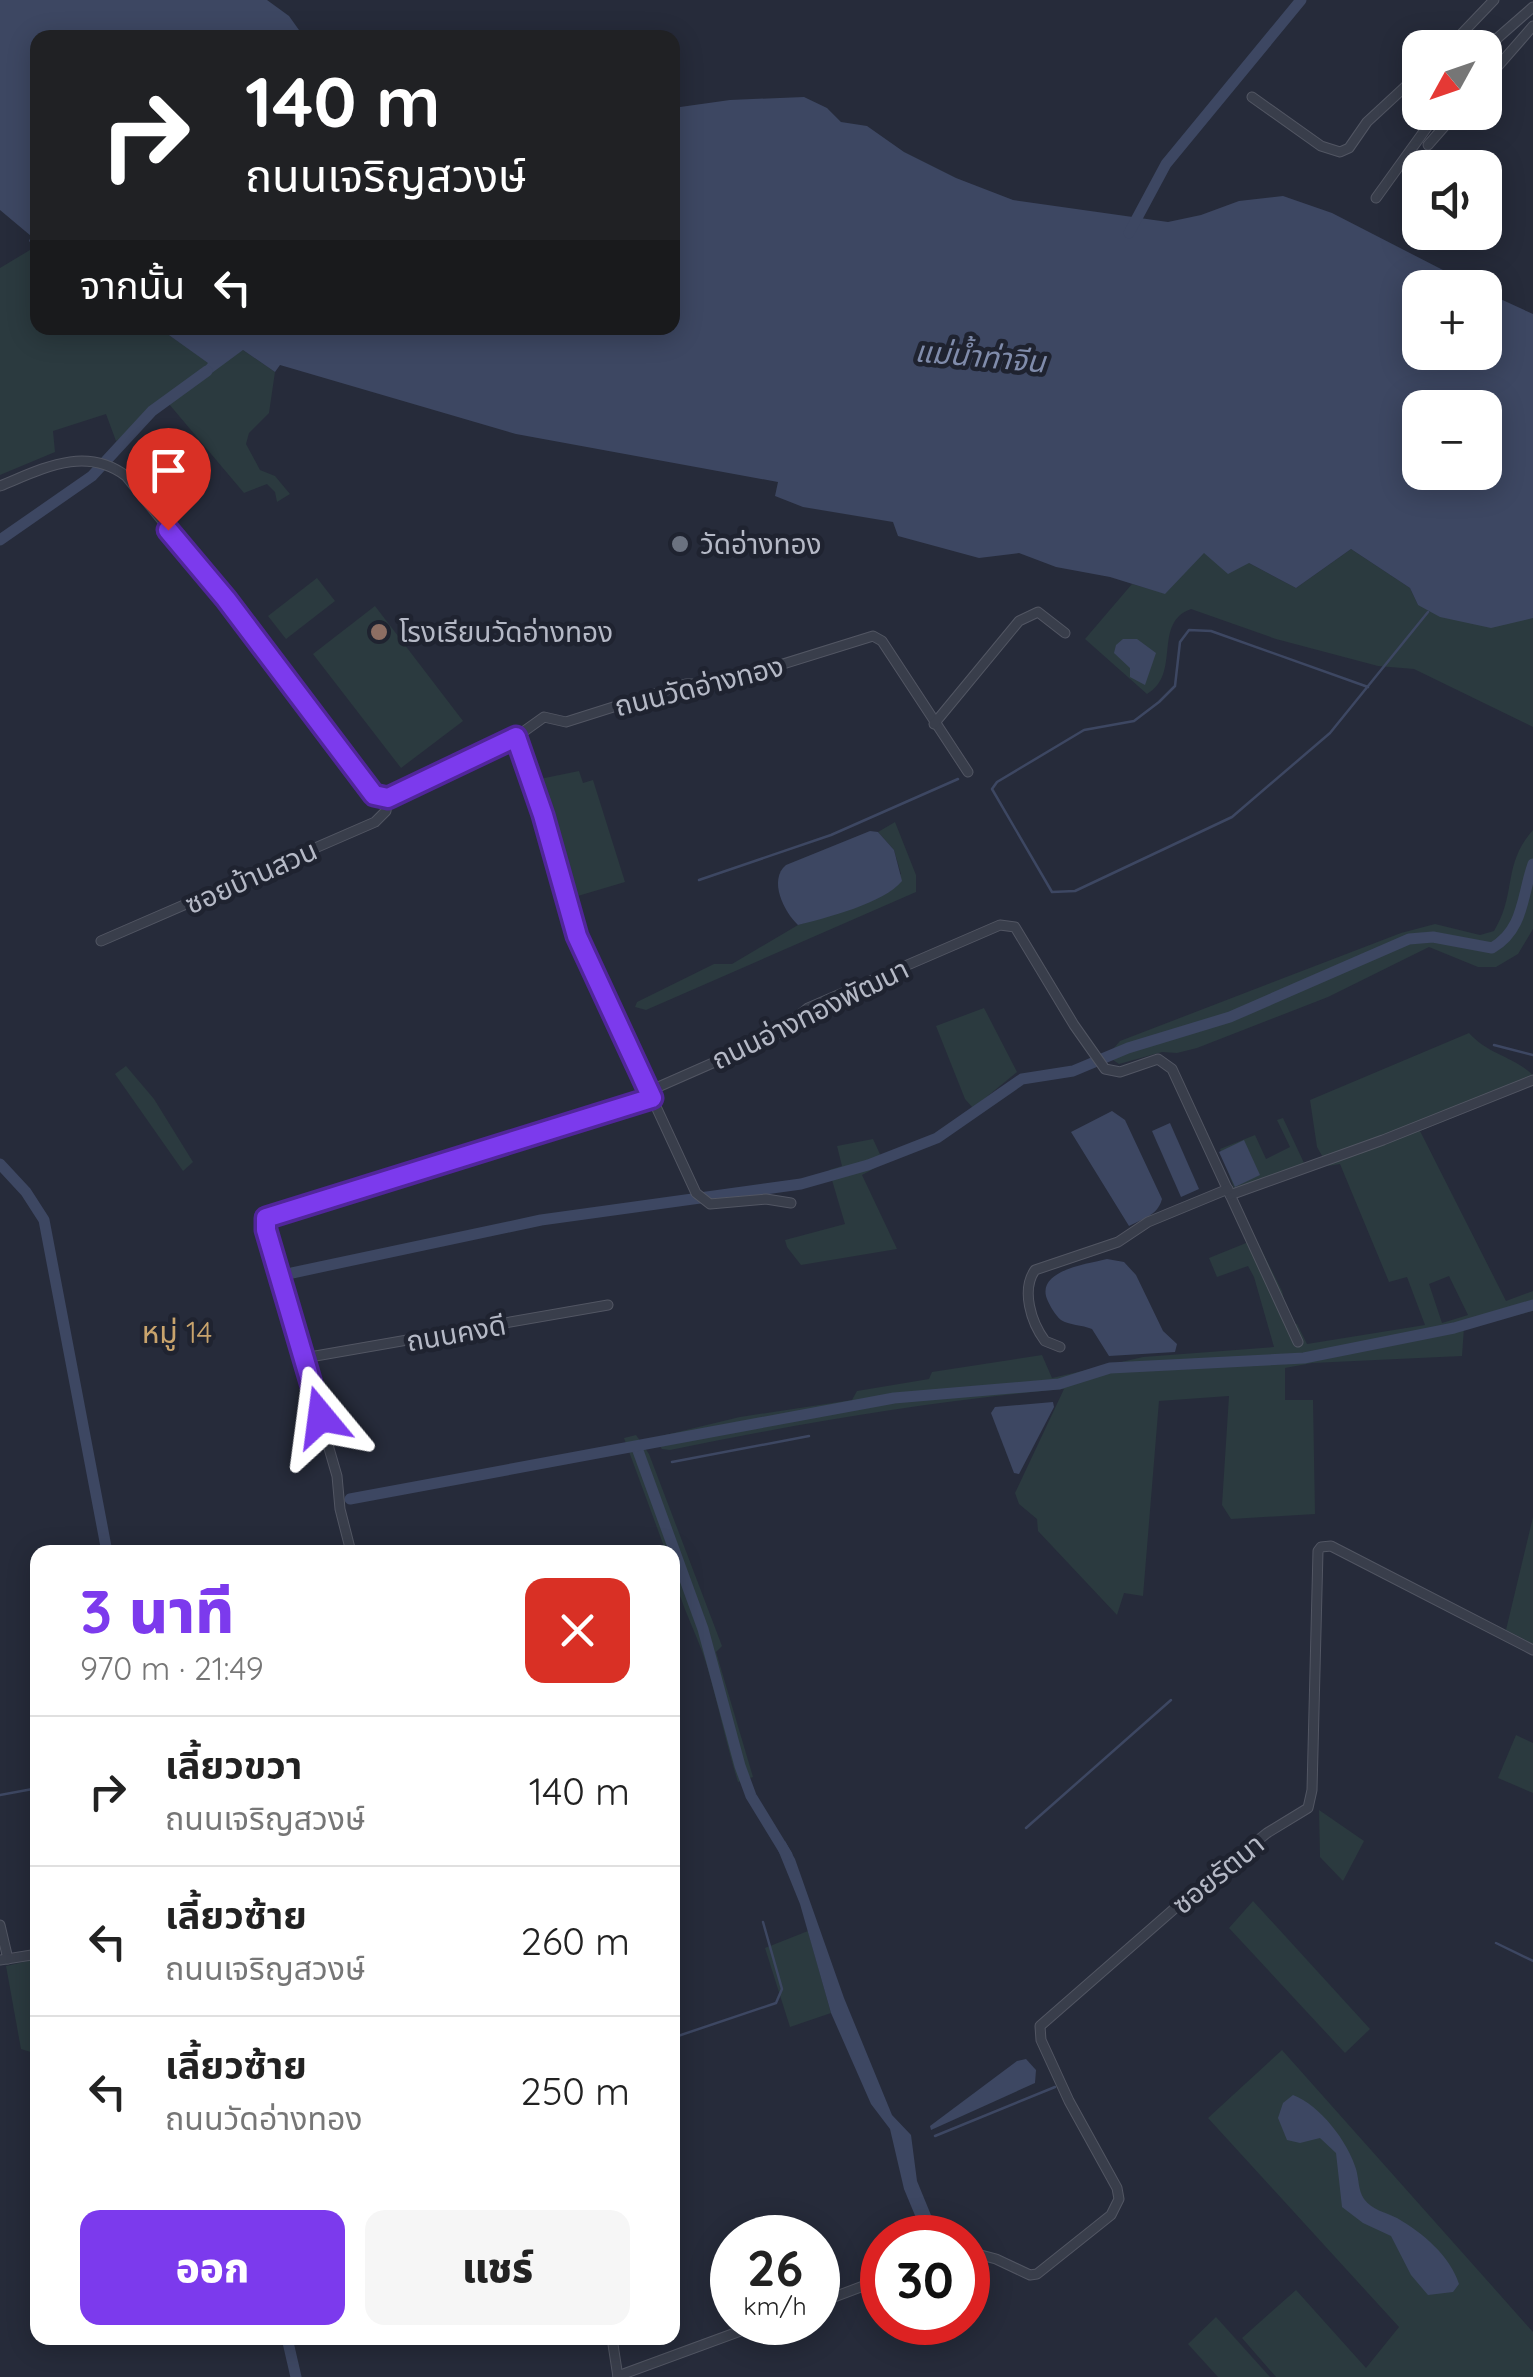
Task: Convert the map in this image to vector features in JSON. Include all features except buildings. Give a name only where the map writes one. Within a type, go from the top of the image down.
[{"type":"street","points":[[1465,30],[1494,0]]},
{"type":"street","points":[[1502,34],[1533,7]]},
{"type":"street","points":[[1502,62],[1533,26]]},
{"type":"street","points":[[1252,97],[1321,146],[1340,152],[1402,90]]},
{"type":"street","points":[[1376,198],[1425,130]]},
{"type":"street","points":[[1428,146],[1442,130]]},
{"type":"street","points":[[0,486],[70,461],[104,464],[126,476],[226,599],[365,786],[374,795],[388,798]]},
{"type":"street","points":[[934,724],[1019,621],[1038,612],[1066,633]]},
{"type":"street","name":"ถนนวัดอ่างทอง","points":[[388,798],[516,737],[544,717],[566,722],[686,684],[720,684],[874,636],[882,640],[968,772]]},
{"type":"street","points":[[516,737],[577,936],[700,1196],[723,1205],[766,1199],[791,1203]]},
{"type":"street","name":"ซอยบ้านสวน","points":[[100,942],[374,822],[386,811],[388,798]]},
{"type":"street","name":"ถนนอ่างทองพัฒนา","points":[[650,1094],[774,1036],[808,1008],[836,995],[1000,925],[1015,927],[1088,1048],[1105,1069],[1120,1072],[1150,1061],[1166,1062],[1298,1342]]},
{"type":"street","points":[[1060,1347],[1045,1342],[1032,1315],[1028,1282],[1036,1270],[1118,1242],[1148,1222],[1382,1140],[1533,1080]]},
{"type":"street","points":[[349,1545],[337,1476],[266,1230],[266,1218],[650,1094]]},
{"type":"street","name":"ถนนคงดี","points":[[304,1358],[608,1304]]},
{"type":"street","name":"ซอยรัตนา","points":[[990,2258],[1037,2274],[1118,2206],[1117,2188],[1068,2101],[1041,2040],[1040,2026],[1190,1895],[1266,1834],[1302,1814],[1311,1802],[1318,1551],[1332,1546],[1533,1650]]},
{"type":"street","points":[[0,1925],[4,1960],[30,1955]]},
{"type":"street","points":[[613,2345],[618,2377],[710,2343]]},
{"type":"shaded area","points":[[30,250],[30,335],[169,335],[209,363],[243,350],[275,372],[269,413],[249,433],[246,444],[260,470],[275,476],[290,494],[277,502],[275,492],[267,484],[244,493],[169,404],[116,441],[106,414],[53,431],[55,452],[0,475],[0,268]]},
{"type":"shaded area","points":[[1351,549],[1410,588],[1418,605],[1533,618],[1533,727],[1414,669],[1378,666],[1276,639],[1191,609],[1173,625],[1163,674],[1147,694],[1085,639],[1132,584],[1165,593],[1204,552],[1249,563],[1296,588]]},
{"type":"shaded area","points":[[317,578],[335,601],[286,639],[268,616]]},
{"type":"shaded area","points":[[375,606],[463,721],[401,768],[313,654]]},
{"type":"shaded area","points":[[579,771],[583,783],[593,780],[625,882],[571,898],[535,780]]},
{"type":"shaded area","points":[[895,822],[916,875],[916,892],[646,1010],[635,1007],[637,1002],[714,964],[732,964],[798,925],[867,902],[901,874],[894,850],[878,832]]},
{"type":"shaded area","points":[[1533,830],[1533,929],[1518,954],[1496,967],[1478,967],[1429,947],[1328,997],[1197,1048],[1162,1052],[1119,1064],[1107,1056],[1120,1041],[1401,933],[1435,924],[1480,935],[1494,931],[1517,855]]},
{"type":"shaded area","points":[[984,1008],[1017,1072],[973,1108],[965,1099],[936,1026]]},
{"type":"shaded area","points":[[1469,1033],[1533,1075],[1533,1085],[1420,1131],[1506,1301],[1533,1291],[1533,1311],[1464,1328],[1462,1356],[1312,1363],[1285,1368],[1285,1400],[1313,1400],[1315,1514],[1231,1519],[1222,1505],[1229,1396],[1159,1401],[1143,1596],[1124,1593],[1117,1615],[1038,1531],[1037,1519],[1019,1504],[1015,1493],[1064,1389],[866,1414],[670,1450],[662,1449],[653,1438],[740,1417],[852,1400],[857,1391],[929,1379],[932,1372],[1042,1355],[1052,1378],[1143,1357],[1274,1347],[1248,1266],[1217,1277],[1209,1258],[1256,1239],[1282,1291],[1290,1324],[1297,1324],[1307,1344],[1425,1325],[1407,1277],[1389,1282],[1340,1164],[1328,1166],[1317,1147],[1310,1100]],"holes":[[[1449,1276],[1468,1315],[1442,1323],[1429,1284]]]},
{"type":"shaded area","points":[[126,1066],[154,1099],[193,1162],[183,1171],[115,1074]]},
{"type":"shaded area","points":[[1283,1118],[1304,1163],[1235,1191],[1220,1149],[1255,1135],[1266,1159],[1290,1147],[1277,1120]]},
{"type":"shaded area","points":[[873,1139],[884,1163],[862,1175],[897,1249],[801,1265],[785,1240],[845,1224],[829,1170],[842,1166],[837,1146]]},
{"type":"shaded area","points":[[636,1435],[649,1454],[722,1646],[716,1652],[753,1777],[738,1782],[707,1666],[680,1596],[680,1545],[663,1545],[624,1438]]},
{"type":"shaded area","points":[[1533,1517],[1533,1644],[1506,1630]]},
{"type":"shaded area","points":[[1516,1735],[1533,1743],[1533,1793],[1498,1778]]},
{"type":"shaded area","points":[[1319,1810],[1364,1841],[1343,1881],[1320,1857]]},
{"type":"shaded area","points":[[1253,1901],[1370,2029],[1345,2053],[1229,1928]]},
{"type":"shaded area","points":[[808,1931],[831,2013],[790,2027],[765,1948]]},
{"type":"shaded area","points":[[30,1961],[30,2052],[21,2049],[6,1966]]},
{"type":"shaded area","points":[[1282,2050],[1533,2332],[1533,2377],[1276,2377],[1242,2338],[1296,2290],[1366,2368],[1399,2327],[1208,2118]]},
{"type":"shaded area","points":[[1216,2317],[1270,2377],[1218,2377],[1188,2344]]},
{"type":"water","points":[[0,0],[267,0],[289,16],[299,30],[30,30],[30,235],[0,210]]},
{"type":"water","name":"แม่น้ำท่าจีน","points":[[804,97],[827,108],[841,122],[867,126],[904,152],[1013,200],[1168,222],[1239,201],[1283,196],[1332,213],[1443,270],[1402,270],[1402,370],[1502,370],[1502,300],[1533,314],[1533,618],[1491,628],[1440,617],[1418,605],[1410,588],[1351,549],[1296,588],[1249,563],[1228,574],[1204,553],[1165,594],[1110,577],[1056,567],[1019,553],[979,558],[898,536],[893,522],[803,507],[775,496],[778,482],[516,434],[280,365],[275,372],[243,350],[201,381],[196,377],[208,363],[169,335],[680,335],[680,107]]},
{"type":"water","points":[[1123,639],[1137,639],[1156,653],[1145,685],[1130,677],[1130,668],[1114,653]]},
{"type":"water","points":[[870,831],[878,832],[894,850],[902,881],[869,903],[798,925],[780,896],[781,871],[786,865]]},
{"type":"water","points":[[1112,1111],[1125,1120],[1162,1199],[1153,1213],[1129,1226],[1071,1132]]},
{"type":"water","points":[[1170,1123],[1199,1189],[1181,1197],[1152,1131]]},
{"type":"water","points":[[1244,1140],[1260,1175],[1235,1187],[1219,1152]]},
{"type":"water","points":[[1107,1259],[1124,1262],[1136,1275],[1163,1331],[1177,1344],[1175,1352],[1109,1356],[1092,1329],[1064,1322],[1055,1313],[1047,1299],[1049,1281],[1066,1270]]},
{"type":"water","points":[[1053,1402],[1054,1407],[1019,1474],[1014,1473],[991,1413],[995,1407]]},
{"type":"water","points":[[785,1841],[795,1859],[844,1998],[892,2115],[911,2135],[917,2181],[931,2215],[915,2215],[904,2189],[890,2129],[871,2104],[831,2013],[800,1904],[776,1845]]},
{"type":"water","points":[[1026,2059],[1036,2070],[1035,2083],[931,2130],[930,2126],[1017,2061]]},
{"type":"water","points":[[1293,2095],[1313,2107],[1340,2136],[1367,2203],[1407,2224],[1442,2255],[1459,2284],[1453,2292],[1428,2295],[1411,2275],[1391,2236],[1363,2223],[1342,2207],[1336,2153],[1320,2138],[1300,2143],[1287,2140],[1278,2118],[1283,2103]]},
{"type":"waterway","points":[[1129,233],[1166,164],[1301,0]]},
{"type":"waterway","points":[[0,540],[92,476],[152,411],[207,371]]},
{"type":"waterway","points":[[1368,687],[1211,631],[1189,630],[1180,642],[1175,686],[1159,702],[1134,721],[1084,730],[997,782],[992,789],[1052,892],[1075,891],[1232,817],[1330,733],[1428,612]]},
{"type":"waterway","points":[[699,880],[831,835],[958,779]]},
{"type":"waterway","points":[[292,1273],[541,1220],[801,1184],[868,1165],[937,1138],[1022,1079],[1073,1071],[1128,1048],[1230,1017],[1409,939],[1433,937],[1492,948],[1516,922],[1533,864]]},
{"type":"waterway","points":[[1494,1045],[1533,1055]]},
{"type":"waterway","points":[[0,1164],[26,1192],[44,1220],[106,1545]]},
{"type":"waterway","points":[[350,1499],[894,1398],[1059,1384],[1110,1368],[1304,1358],[1454,1328],[1533,1305]]},
{"type":"waterway","points":[[672,1462],[809,1436]]},
{"type":"waterway","points":[[637,1448],[672,1545]]},
{"type":"waterway","points":[[680,1566],[703,1629],[751,1796],[787,1855]]},
{"type":"waterway","points":[[1026,1828],[1171,1700]]},
{"type":"waterway","points":[[0,1795],[30,1789]]},
{"type":"waterway","points":[[680,2035],[776,2003],[782,1989],[763,1922]]},
{"type":"waterway","points":[[1496,1943],[1533,1961]]},
{"type":"waterway","points":[[935,2136],[1055,2087]]},
{"type":"waterway","points":[[289,2345],[296,2377]]},
{"type":"place","name":"วัดอ่างทอง","points":[[680,544]]},
{"type":"place","name":"โรงเรียนวัดอ่างทอง","points":[[379,632]]},
{"type":"district","name":"หมู่ 14","points":[[177,1333]]},
{"type":"route","points":[[168,530],[226,599],[374,795],[388,798],[516,737],[577,936],[652,1098],[266,1218],[266,1230],[321,1417]]}]
